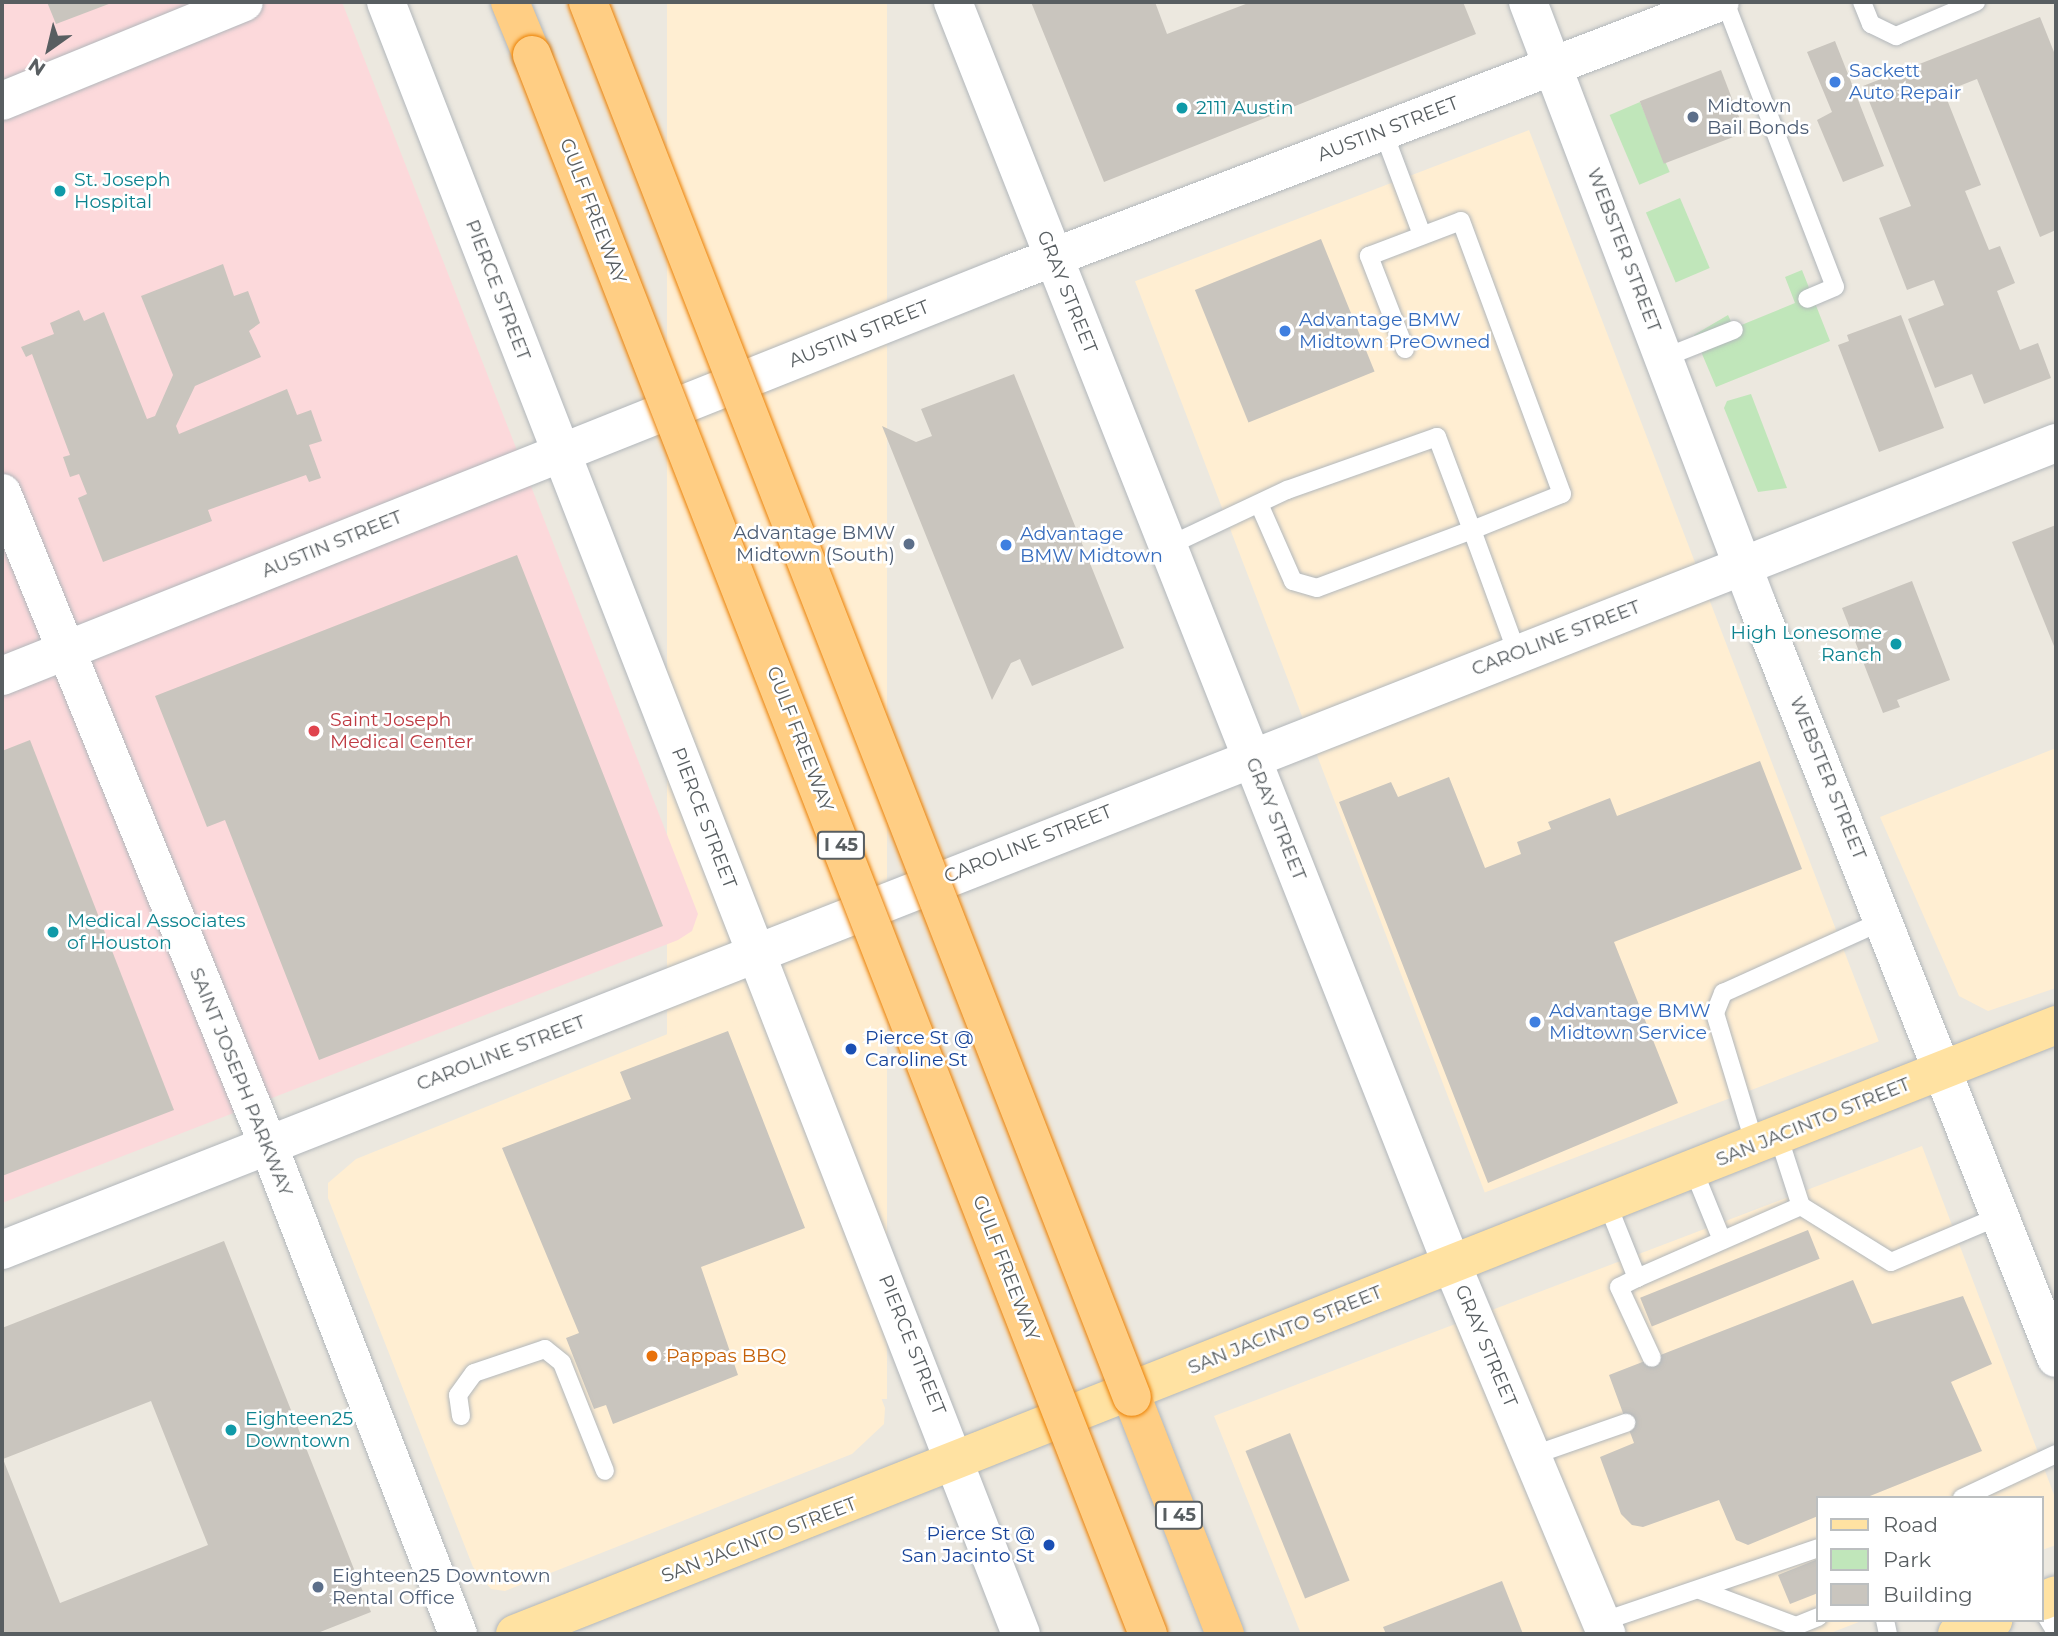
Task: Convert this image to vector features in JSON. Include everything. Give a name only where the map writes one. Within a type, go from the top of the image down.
[{"type":"highway","name":"GULF FREEWAY","points":[[510,2],[1149,1634]]},
{"type":"highway","points":[[516,2],[532,55]]},
{"type":"highway","name":"I 45","points":[[589,2],[1225,1634]]},
{"type":"main road","name":"SAN JACINTO STREET","points":[[515,1634],[958,1462],[2056,1025]]},
{"type":"street","points":[[2,101],[244,2]]},
{"type":"street","name":"PIERCE STREET","points":[[386,2],[958,1462],[1021,1634]]},
{"type":"street","name":"GRAY STREET","points":[[953,2],[1452,1265],[1603,1628]]},
{"type":"street","name":"WEBSTER STREET","points":[[1528,2],[2056,1358]]},
{"type":"street","name":"AUSTIN STREET","points":[[2,676],[1053,257],[1723,2]]},
{"type":"street","name":"CAROLINE STREET","points":[[2,1250],[757,954],[1251,756],[2056,443]]},
{"type":"street","name":"SAINT JOSEPH PARKWAY","points":[[2,492],[63,651],[269,1147],[458,1634]]},
{"type":"lane","points":[[1723,2],[1835,287],[1807,299]]},
{"type":"lane","points":[[1862,2],[1871,24],[1895,36],[1976,2]]},
{"type":"lane","points":[[1383,131],[1423,235]]},
{"type":"lane","points":[[1259,504],[1293,580],[1317,589],[1562,494],[1461,221],[1369,256],[1405,349]]},
{"type":"lane","points":[[1666,357],[1734,330]]},
{"type":"lane","points":[[1168,546],[1259,504],[1437,437],[1517,653]]},
{"type":"lane","points":[[1885,920],[1723,992],[1716,1013],[1766,1140],[1801,1206],[1891,1262],[2000,1216]]},
{"type":"lane","points":[[1693,1169],[1722,1240]]},
{"type":"lane","points":[[1607,1203],[1637,1278]]},
{"type":"lane","points":[[1652,1358],[1619,1287],[1801,1206]]},
{"type":"lane","points":[[461,1416],[458,1395],[474,1374],[545,1349],[562,1363],[605,1471]]},
{"type":"lane","points":[[1531,1456],[1626,1423]]},
{"type":"lane","points":[[1972,1496],[2056,1454]]},
{"type":"lane","points":[[1603,1628],[1816,1549]]},
{"type":"lane","points":[[1700,1590],[1796,1630],[1816,1618]]},
{"type":"lane","points":[[2044,1612],[2056,1632]]},
{"type":"shaded area","name":"Saint Joseph Medical Center","points":[[2,2],[342,2],[698,914],[692,931],[678,940],[2,1203]]},
{"type":"shaded area","points":[[667,2],[887,2],[887,1399],[667,1399]]},
{"type":"shaded area","points":[[1529,130],[1879,1041],[1485,1192],[1135,281]]},
{"type":"shaded area","points":[[2056,748],[2056,988],[1988,1011],[1959,996],[1880,817]]},
{"type":"shaded area","points":[[710,1017],[727,1017],[744,1033],[885,1408],[884,1424],[852,1454],[505,1591],[491,1589],[473,1567],[328,1198],[328,1183],[356,1159]]},
{"type":"shaded area","points":[[1922,1146],[2056,1500],[2056,1545],[2044,1549],[2044,1496],[1816,1496],[1816,1622],[1859,1622],[1828,1634],[1301,1634],[1214,1416]]},
{"type":"green space","points":[[1640,102],[1670,172],[1639,185],[1610,115]]},
{"type":"green space","points":[[1680,198],[1710,268],[1676,282],[1646,212]]},
{"type":"green space","points":[[1802,270],[1830,341],[1716,387],[1694,335],[1728,315],[1734,328],[1795,303],[1785,277]]},
{"type":"green space","points":[[1751,394],[1787,488],[1758,492],[1724,408],[1727,401]]},
{"type":"building","points":[[47,2],[114,2],[56,24]]},
{"type":"building","name":"2111 Austin","points":[[1031,2],[1155,2],[1167,34],[1251,2],[1463,2],[1476,34],[1104,182]]},
{"type":"building","points":[[2040,17],[2056,57],[2056,230],[2040,237],[1977,79],[1944,92],[1981,185],[1965,191],[1989,250],[2000,246],[2015,283],[1997,291],[2020,350],[2038,343],[2051,378],[1984,404],[1972,374],[1935,388],[1908,319],[1944,305],[1934,280],[1907,290],[1879,218],[1911,206],[1863,86]]},
{"type":"building","name":"Sackett Auto Repair","points":[[1835,41],[1884,166],[1843,182],[1817,120],[1832,112],[1807,52]]},
{"type":"building","name":"Midtown Bail Bonds","points":[[1721,70],[1745,133],[1664,164],[1640,101]]},
{"type":"building","name":"Advantage BMW Midtown PreOwned","points":[[1321,239],[1375,372],[1248,423],[1195,290]]},
{"type":"building","points":[[223,264],[234,296],[248,291],[260,323],[249,331],[261,357],[195,386],[176,426],[179,434],[287,389],[297,415],[311,410],[322,441],[309,445],[321,478],[309,482],[306,475],[208,510],[212,521],[103,562],[78,498],[87,494],[79,474],[70,477],[63,457],[70,455],[32,354],[26,357],[21,347],[54,334],[50,323],[79,310],[84,321],[104,312],[147,419],[155,416],[173,375],[141,296]]},
{"type":"building","points":[[1901,315],[1944,428],[1879,452],[1838,345],[1849,341],[1847,335]]},
{"type":"building","name":"Advantage BMW Midtown","points":[[1014,374],[1124,648],[1032,686],[1020,659],[1011,663],[992,700],[882,426],[916,442],[932,436],[921,409]]},
{"type":"building","points":[[2056,525],[2056,651],[2012,542]]},
{"type":"building","points":[[517,555],[663,926],[319,1060],[225,820],[207,827],[155,696]]},
{"type":"building","name":"High Lonesome Ranch","points":[[1912,581],[1950,680],[1897,700],[1900,707],[1883,713],[1842,608]]},
{"type":"building","name":"Medical Associates of Houston","points":[[30,740],[174,1110],[2,1176],[2,751]]},
{"type":"building","name":"Advantage BMW Midtown Service","points":[[1760,761],[1802,869],[1614,942],[1678,1103],[1488,1183],[1339,802],[1391,782],[1398,797],[1449,777],[1485,868],[1521,854],[1517,842],[1551,829],[1548,822],[1610,798],[1617,816]]},
{"type":"building","points":[[728,1031],[805,1228],[701,1267],[738,1375],[613,1424],[606,1405],[594,1409],[566,1338],[579,1333],[502,1148],[631,1099],[620,1072]]},
{"type":"building","points":[[1808,1230],[1820,1259],[1652,1327],[1640,1298]]},
{"type":"building","name":"Eighteen25 Downtown","points":[[224,1241],[371,1612],[315,1634],[2,1634],[2,1328]],"holes":[[[151,1401],[208,1545],[60,1603],[3,1459]]]},
{"type":"building","points":[[1853,1280],[1872,1324],[1963,1296],[1992,1364],[1951,1382],[1982,1451],[1870,1496],[1816,1496],[1816,1517],[1748,1545],[1736,1540],[1719,1500],[1643,1527],[1632,1525],[1621,1514],[1600,1457],[1634,1443],[1609,1375]]},
{"type":"building","points":[[1290,1433],[1350,1580],[1305,1598],[1245,1451]]},
{"type":"building","points":[[1816,1560],[1816,1594],[1790,1604],[1778,1575]]},
{"type":"building","points":[[1502,1581],[1523,1634],[1386,1634],[1383,1627]]},
{"type":"place","name":"Sackett Auto Repair","points":[[1835,82]]},
{"type":"place","name":"2111 Austin","points":[[1182,108]]},
{"type":"place","name":"Midtown Bail Bonds","points":[[1693,117]]},
{"type":"place","name":"St. Joseph Hospital","points":[[60,191]]},
{"type":"place","name":"Advantage BMW Midtown PreOwned","points":[[1285,331]]},
{"type":"place","name":"Advantage BMW Midtown (South)","points":[[909,544]]},
{"type":"place","name":"Advantage BMW Midtown","points":[[1006,545]]},
{"type":"place","name":"High Lonesome Ranch","points":[[1896,644]]},
{"type":"place","name":"Saint Joseph Medical Center","points":[[314,731]]},
{"type":"place","name":"Medical Associates of Houston","points":[[53,932]]},
{"type":"place","name":"Advantage BMW Midtown Service","points":[[1535,1022]]},
{"type":"place","name":"Pierce St @ Caroline St","points":[[851,1049]]},
{"type":"place","name":"Pappas BBQ","points":[[652,1356]]},
{"type":"place","name":"Eighteen25 Downtown","points":[[231,1430]]},
{"type":"place","name":"Pierce St @ San Jacinto St","points":[[1049,1545]]},
{"type":"place","name":"Eighteen25 Downtown Rental Office","points":[[318,1587]]}]
